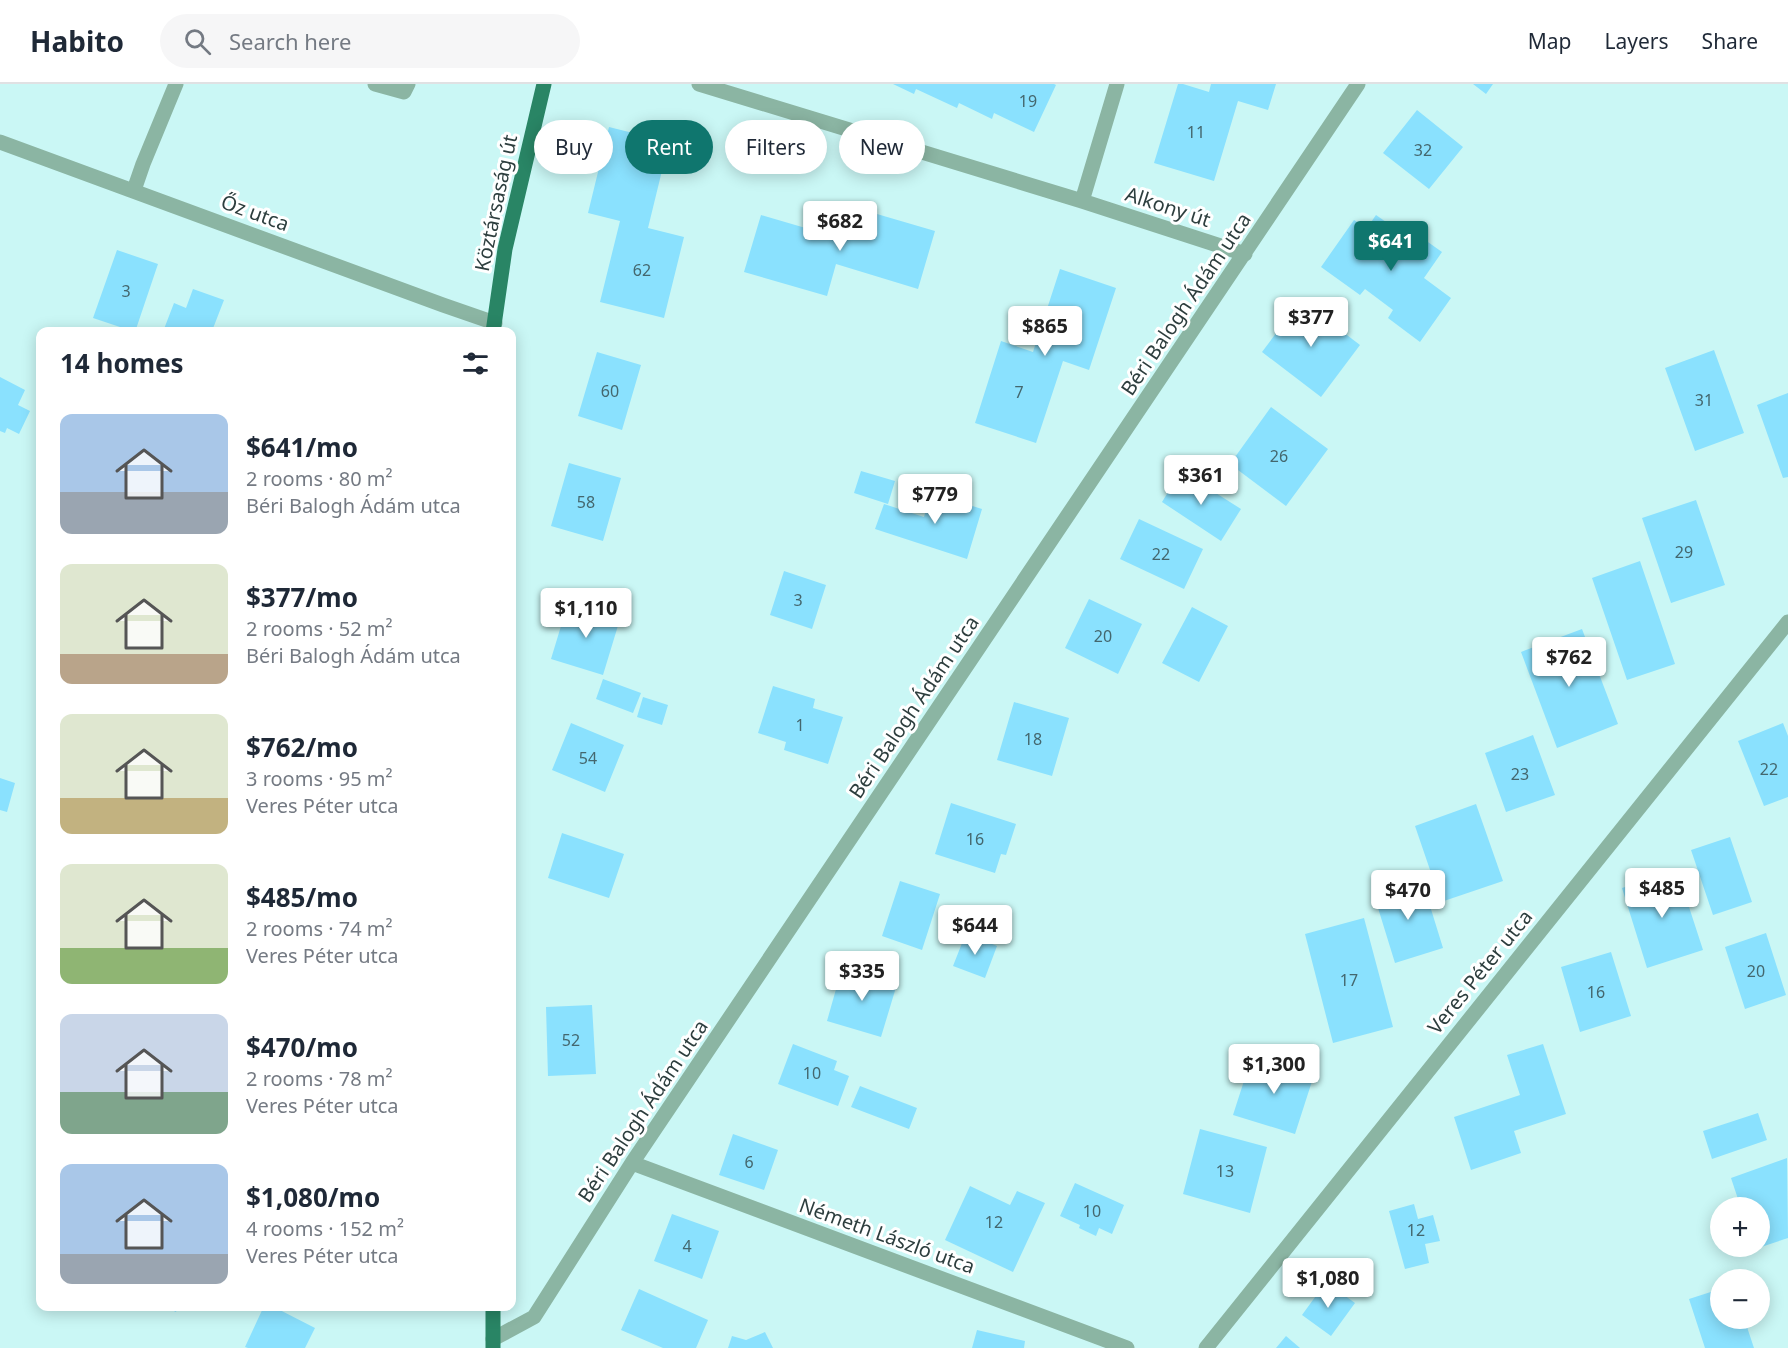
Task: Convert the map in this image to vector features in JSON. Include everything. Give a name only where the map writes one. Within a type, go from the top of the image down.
[{"type":"main road","name":"Köztársaság út","points":[[494,327],[505,249],[544,84]]},
{"type":"main road","points":[[493,1311],[493,1344]]},
{"type":"street","points":[[134,190],[176,84]]},
{"type":"street","points":[[375,84],[404,92],[408,84]]},
{"type":"street","name":"Alkony út","points":[[699,84],[1082,201],[1245,254]]},
{"type":"street","points":[[1082,201],[1117,84]]},
{"type":"street","name":"Béri Balogh Ádám utca","points":[[493,1344],[534,1317],[632,1163],[1358,84]]},
{"type":"street","name":"Őz utca","points":[[0,142],[432,301],[494,327]]},
{"type":"street","name":"Veres Péter utca","points":[[1206,1348],[1788,622]]},
{"type":"street","name":"Németh László utca","points":[[632,1163],[1127,1348]]},
{"type":"building","points":[[893,84],[1056,85],[1034,132],[994,113],[992,119],[959,103],[957,108],[916,89],[914,94]]},
{"type":"building","points":[[1178,84],[1209,92],[1211,84],[1276,84],[1268,110],[1238,101],[1214,181],[1154,163]]},
{"type":"building","points":[[1473,84],[1493,84],[1486,94]]},
{"type":"building","points":[[1417,110],[1463,147],[1429,189],[1383,153]]},
{"type":"building","points":[[613,128],[625,131],[625,174],[661,174],[648,228],[684,237],[664,318],[600,302],[620,221],[588,213],[598,174],[613,174]]},
{"type":"building","points":[[853,207],[935,231],[918,289],[836,264],[827,296],[744,272],[761,215],[843,239]]},
{"type":"building","points":[[1376,215],[1399,231],[1404,225],[1442,252],[1424,278],[1451,298],[1420,342],[1388,318],[1393,310],[1365,289],[1360,295],[1321,267],[1354,220],[1367,228]]},
{"type":"building","points":[[117,250],[158,264],[137,327],[120,327],[93,318]]},
{"type":"building","points":[[1060,269],[1116,288],[1089,370],[1063,361],[1036,443],[975,423],[1001,341],[1033,352]]},
{"type":"building","points":[[193,289],[224,300],[214,327],[165,327],[174,303],[186,308]]},
{"type":"building","points":[[1301,300],[1360,345],[1321,397],[1262,352]]},
{"type":"building","points":[[1714,350],[1744,433],[1695,451],[1665,368]]},
{"type":"building","points":[[597,352],[641,365],[622,430],[578,416]]},
{"type":"building","points":[[0,377],[25,390],[18,405],[30,411],[19,434],[7,428],[5,433],[0,431]]},
{"type":"building","points":[[1788,393],[1788,477],[1783,478],[1757,405]]},
{"type":"building","points":[[1271,407],[1328,449],[1286,506],[1230,464]]},
{"type":"building","points":[[569,463],[621,478],[603,541],[551,526]]},
{"type":"building","points":[[861,471],[895,481],[888,504],[854,493]]},
{"type":"building","points":[[1181,471],[1241,509],[1221,541],[1162,502]]},
{"type":"building","points":[[931,493],[982,509],[967,559],[875,529],[884,504],[924,517]]},
{"type":"building","points":[[1696,500],[1725,585],[1671,603],[1642,518]]},
{"type":"building","points":[[1139,519],[1203,549],[1184,589],[1120,559]]},
{"type":"building","points":[[1640,561],[1675,664],[1627,680],[1592,578]]},
{"type":"building","points":[[784,571],[826,585],[812,629],[770,615]]},
{"type":"building","points":[[1089,599],[1142,624],[1118,674],[1065,648]]},
{"type":"building","points":[[568,603],[620,619],[603,675],[551,659]]},
{"type":"building","points":[[1192,607],[1228,626],[1199,682],[1162,663]]},
{"type":"building","points":[[1582,629],[1618,724],[1557,748],[1521,652]]},
{"type":"building","points":[[603,679],[641,693],[633,713],[596,699]]},
{"type":"building","points":[[773,686],[815,699],[813,708],[843,717],[828,764],[784,750],[786,742],[758,733]]},
{"type":"building","points":[[643,697],[668,705],[662,725],[637,717]]},
{"type":"building","points":[[1014,702],[1069,718],[1052,776],[997,760]]},
{"type":"building","points":[[571,723],[624,745],[605,792],[552,770]]},
{"type":"building","points":[[1783,723],[1788,736],[1788,797],[1764,806],[1738,741]]},
{"type":"building","points":[[1533,735],[1555,795],[1506,812],[1485,753]]},
{"type":"building","points":[[0,778],[15,783],[7,812],[0,810]]},
{"type":"building","points":[[951,803],[1016,824],[1006,855],[1001,854],[995,873],[935,854]]},
{"type":"building","points":[[1476,804],[1503,881],[1441,902],[1415,826]]},
{"type":"building","points":[[562,833],[624,854],[609,898],[548,878]]},
{"type":"building","points":[[1730,837],[1752,902],[1713,915],[1691,850]]},
{"type":"building","points":[[1677,870],[1703,950],[1647,968],[1622,888]]},
{"type":"building","points":[[1422,880],[1443,948],[1395,963],[1374,895]]},
{"type":"building","points":[[900,881],[940,894],[922,950],[882,936]]},
{"type":"building","points":[[1364,918],[1393,1027],[1333,1043],[1305,934]]},
{"type":"building","points":[[966,933],[997,946],[985,978],[953,966]]},
{"type":"building","points":[[1766,933],[1786,995],[1745,1009],[1725,947]]},
{"type":"building","points":[[1611,952],[1631,1016],[1580,1032],[1561,967]]},
{"type":"building","points":[[842,968],[897,984],[881,1037],[827,1021]]},
{"type":"building","points":[[592,1005],[596,1074],[548,1076],[546,1007]]},
{"type":"building","points":[[793,1044],[837,1061],[834,1070],[849,1076],[838,1106],[778,1084]]},
{"type":"building","points":[[1543,1044],[1566,1114],[1514,1131],[1521,1153],[1471,1170],[1454,1117],[1520,1095],[1507,1055]]},
{"type":"building","points":[[1252,1056],[1314,1075],[1295,1134],[1233,1115]]},
{"type":"building","points":[[860,1086],[917,1108],[909,1129],[851,1107]]},
{"type":"building","points":[[1758,1113],[1767,1140],[1712,1159],[1703,1131]]},
{"type":"building","points":[[1200,1129],[1267,1147],[1250,1213],[1183,1194]]},
{"type":"building","points":[[733,1134],[778,1150],[764,1190],[719,1175]]},
{"type":"building","points":[[1787,1158],[1788,1238],[1770,1244],[1770,1197],[1737,1197],[1731,1178]]},
{"type":"building","points":[[1075,1183],[1124,1205],[1112,1234],[1099,1228],[1096,1236],[1079,1228],[1080,1225],[1060,1216]]},
{"type":"building","points":[[970,1186],[1010,1205],[1017,1191],[1045,1203],[1013,1272],[945,1240]]},
{"type":"building","points":[[1414,1204],[1418,1219],[1433,1215],[1440,1241],[1425,1244],[1429,1263],[1405,1269],[1389,1211]]},
{"type":"building","points":[[672,1214],[719,1231],[702,1279],[654,1261]]},
{"type":"building","points":[[1326,1282],[1355,1303],[1331,1336],[1302,1315]]},
{"type":"building","points":[[639,1289],[708,1320],[696,1348],[663,1348],[621,1330]]},
{"type":"building","points":[[1710,1292],[1710,1329],[1748,1329],[1754,1348],[1705,1348],[1689,1299]]},
{"type":"building","points":[[262,1311],[282,1311],[315,1328],[305,1348],[245,1347]]},
{"type":"building","points":[[977,1330],[1025,1341],[1024,1348],[972,1348]]},
{"type":"building","points":[[765,1332],[773,1348],[728,1348],[732,1336],[746,1340]]},
{"type":"building","points":[[1286,1336],[1300,1348],[1276,1348]]}]
